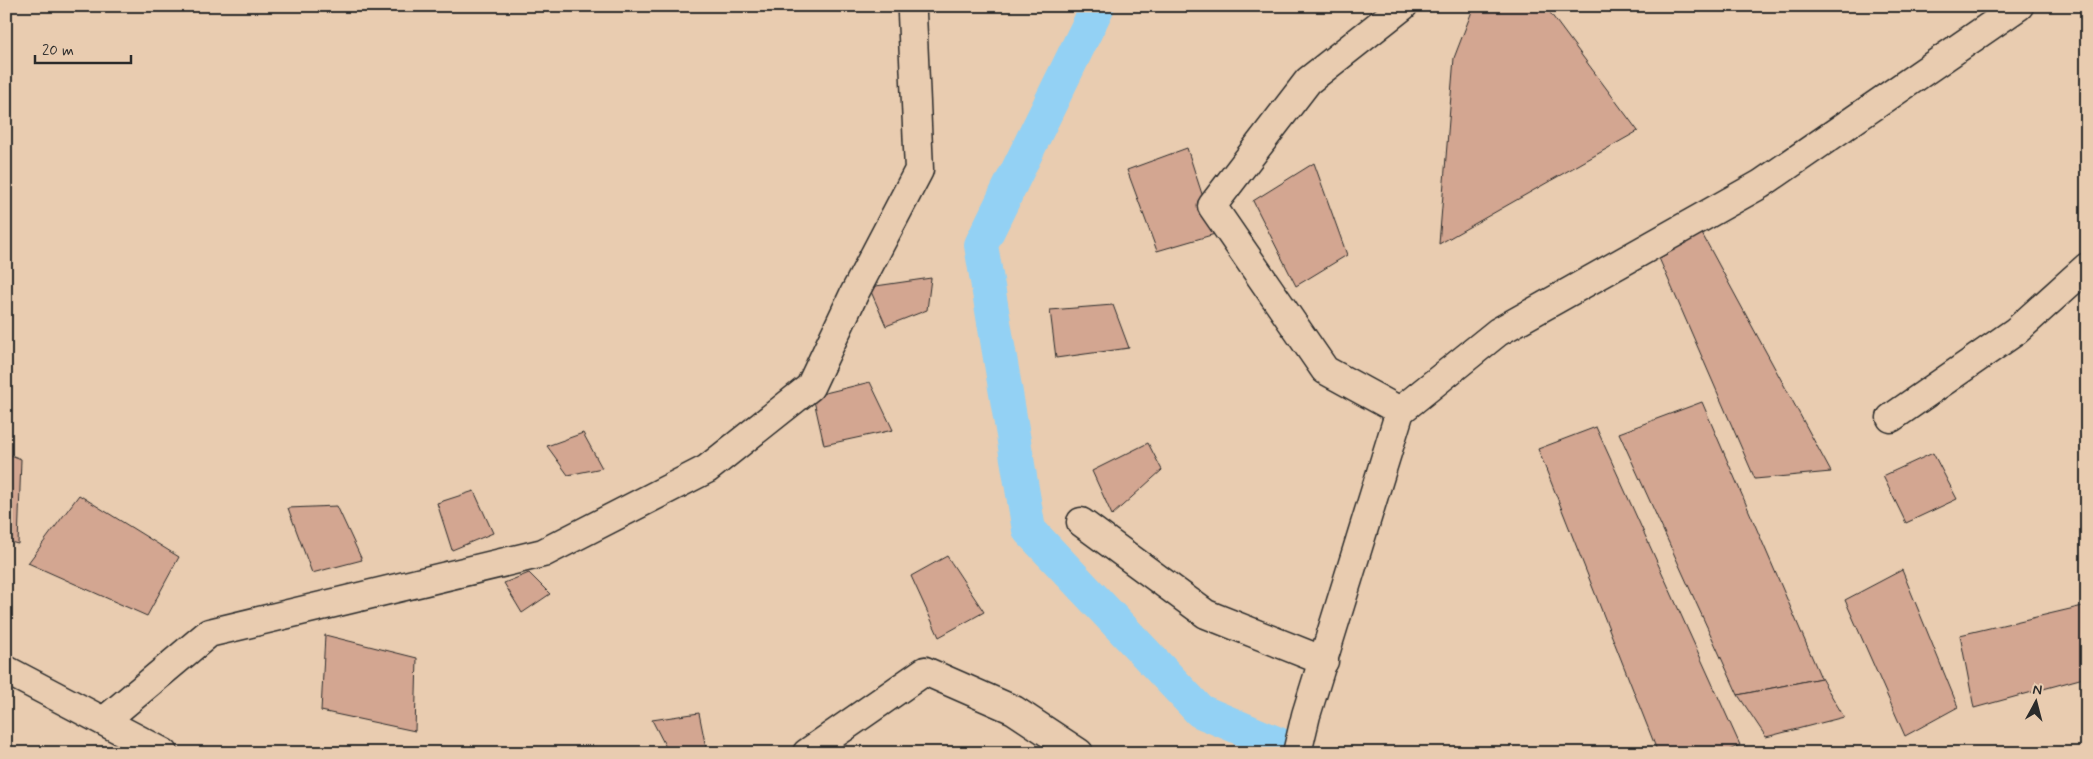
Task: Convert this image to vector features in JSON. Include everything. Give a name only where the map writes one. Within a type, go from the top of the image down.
[{"type":"main road","points":[[1400,411],[1325,370],[1212,206],[1308,81],[1402,6]]},
{"type":"main road","points":[[1297,753],[1306,714],[1400,411],[1498,332],[1761,184],[2019,6]]},
{"type":"main road","points":[[104,721],[209,633],[543,553],[707,469],[810,387],[854,294],[919,170],[912,14]]},
{"type":"main road","points":[[1891,418],[2016,331],[2087,267]]},
{"type":"main road","points":[[1081,522],[1206,614],[1324,661]]},
{"type":"main road","points":[[6,670],[164,753]]},
{"type":"main road","points":[[807,753],[925,671],[1014,710],[1078,753]]},
{"type":"building","points":[[1474,6],[1545,6],[1638,131],[1439,244],[1454,58]]},
{"type":"building","points":[[1187,148],[1215,234],[1157,251],[1127,170]]},
{"type":"building","points":[[1314,163],[1347,255],[1296,286],[1253,201]]},
{"type":"building","points":[[1700,230],[1831,472],[1755,479],[1659,258]]},
{"type":"building","points":[[931,278],[927,310],[886,326],[869,287]]},
{"type":"building","points":[[1113,305],[1129,348],[1056,358],[1050,310]]},
{"type":"building","points":[[870,382],[893,430],[824,445],[813,396]]},
{"type":"building","points":[[1702,402],[1821,678],[1738,695],[1619,433]]},
{"type":"building","points":[[1596,427],[1740,745],[1723,753],[1658,753],[1538,449]]},
{"type":"building","points":[[583,433],[602,468],[568,475],[547,446]]},
{"type":"building","points":[[1148,443],[1162,470],[1112,515],[1092,471]]},
{"type":"building","points":[[6,453],[21,459],[18,544],[6,541]]},
{"type":"building","points":[[1933,453],[1957,499],[1906,523],[1883,476]]},
{"type":"building","points":[[474,491],[493,533],[452,550],[437,503]]},
{"type":"building","points":[[79,495],[179,557],[147,616],[28,563]]},
{"type":"building","points":[[337,506],[362,560],[312,573],[288,508]]},
{"type":"building","points":[[947,556],[984,612],[939,637],[911,576]]},
{"type":"building","points":[[1902,570],[1958,707],[1905,736],[1845,600]]},
{"type":"building","points":[[529,573],[550,594],[522,613],[504,583]]},
{"type":"building","points":[[2087,605],[2087,677],[1974,708],[1960,635]]},
{"type":"building","points":[[325,635],[417,658],[415,731],[321,711]]},
{"type":"building","points":[[1821,678],[1844,717],[1766,737],[1738,695]]},
{"type":"building","points":[[699,713],[707,753],[669,753],[652,720]]},
{"type":"waterway","points":[[1098,6],[981,245],[1029,530],[1200,711],[1300,753]]}]
